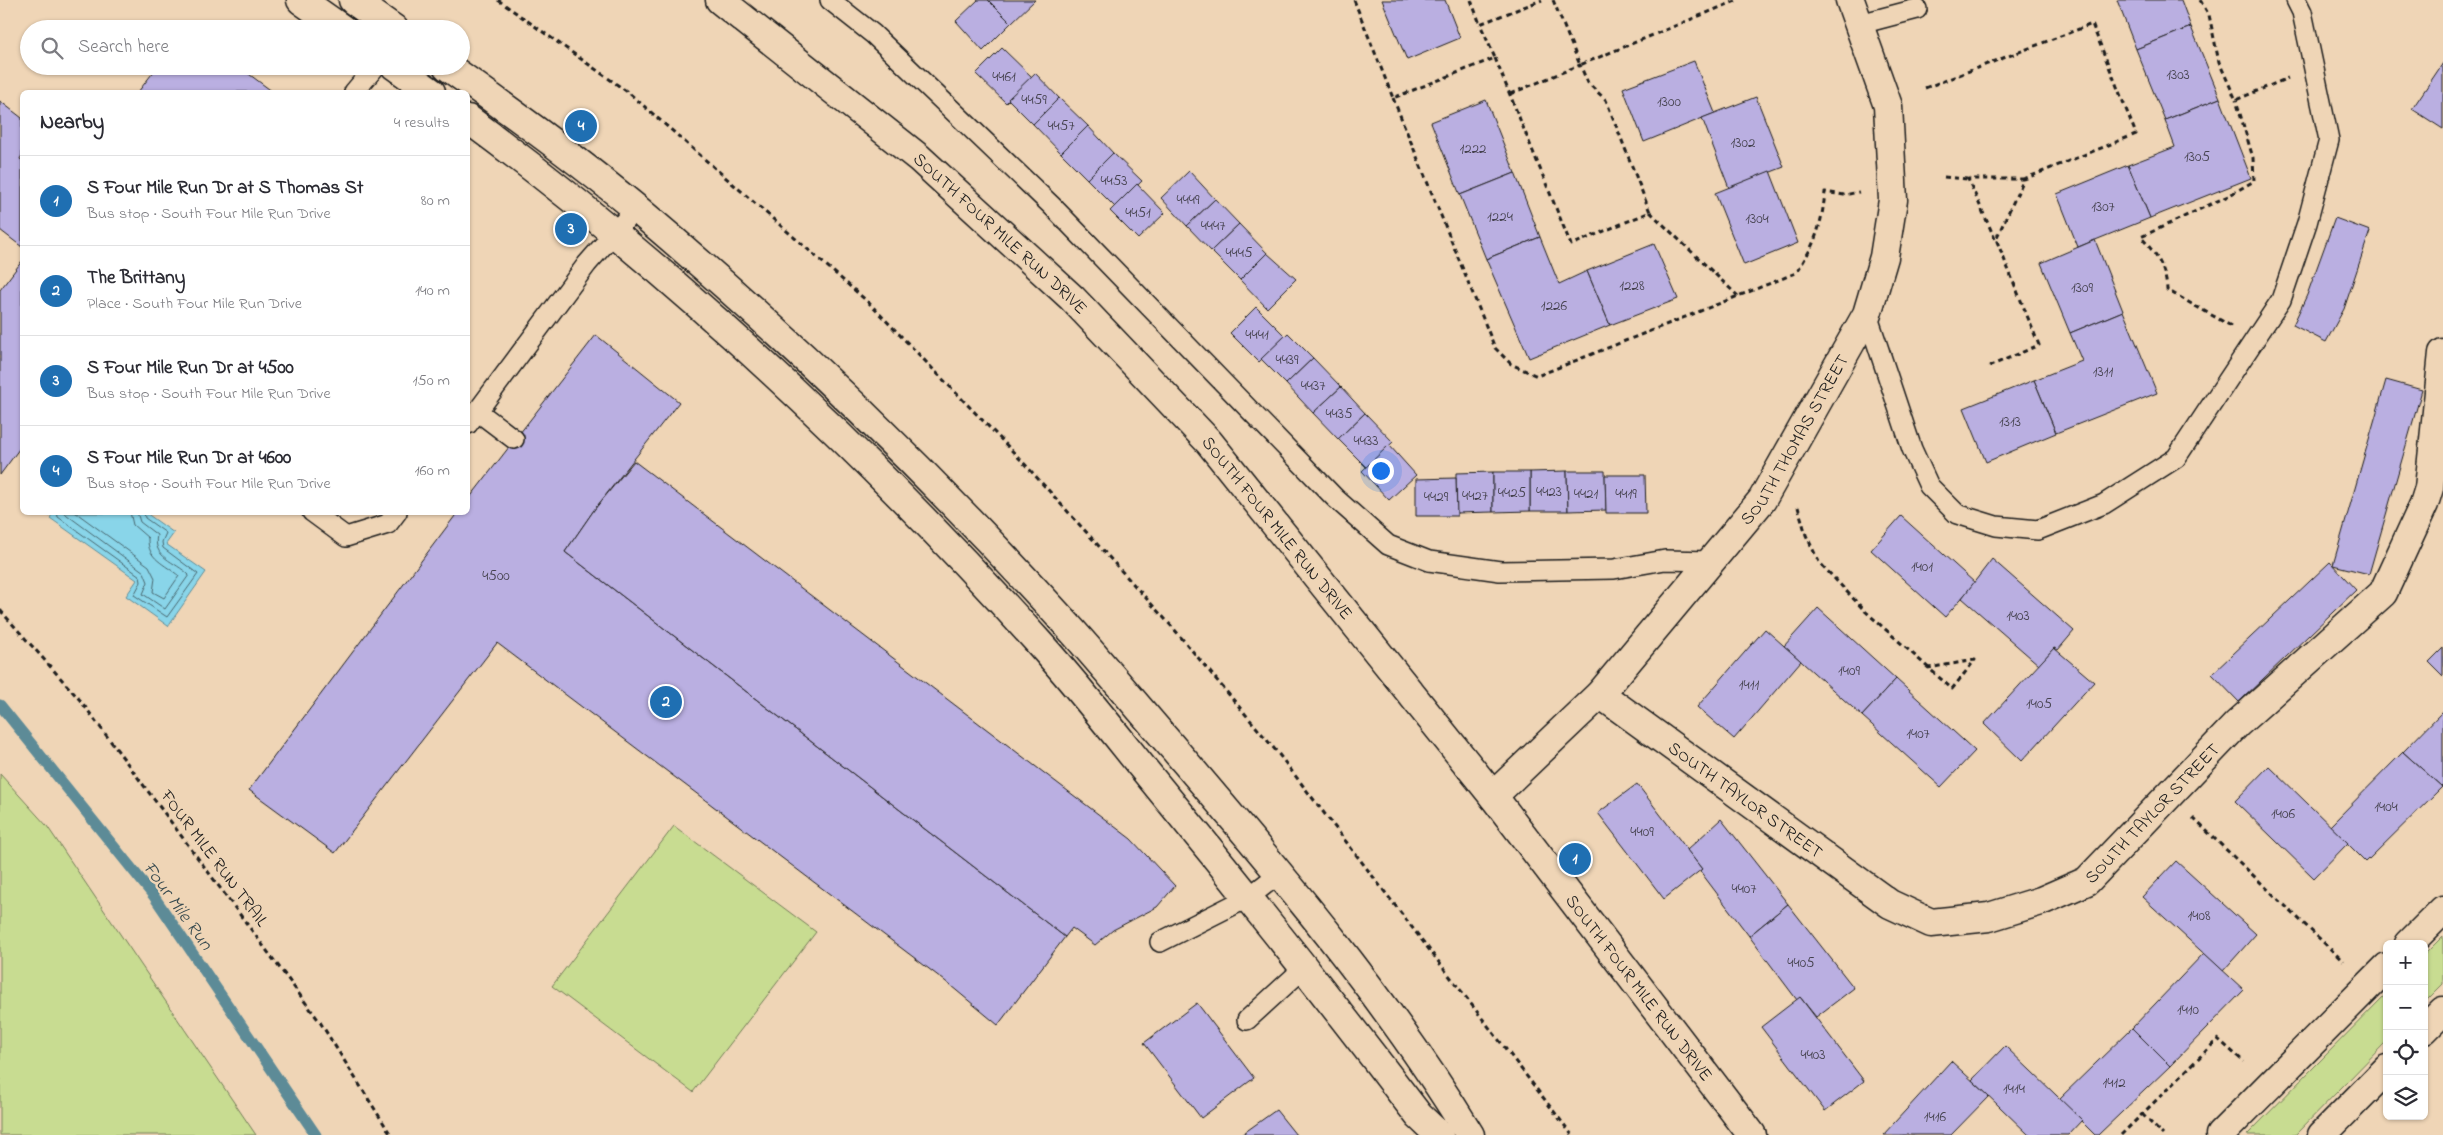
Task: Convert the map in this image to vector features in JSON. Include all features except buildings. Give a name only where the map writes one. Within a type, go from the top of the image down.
[{"type":"street","points":[[301,0],[329,20]]},
{"type":"street","points":[[353,0],[381,20]]},
{"type":"street","name":"SOUTH FOUR MILE RUN DRIVE","points":[[720,0],[919,158],[1072,298],[1209,442],[1493,796],[1752,1135]]},
{"type":"street","name":"SOUTH THOMAS STREET","points":[[1493,796],[1600,694],[1762,500],[1867,314],[1884,257],[1893,200],[1888,106],[1855,12]]},
{"type":"street","points":[[407,75],[428,90]]},
{"type":"street","points":[[459,75],[636,208],[728,289],[903,452],[1068,626],[1280,873],[1324,928],[1443,1090],[1470,1135]]},
{"type":"street","points":[[470,120],[508,149],[710,314],[884,477],[1042,646],[1249,896],[1419,1116],[1439,1135]]},
{"type":"street","name":"SOUTH TAYLOR STREET","points":[[1600,694],[1890,904],[1931,923],[1989,917],[2041,901],[2087,881],[2237,724],[2383,593],[2424,504],[2429,488],[2443,353]]},
{"type":"street","points":[[2414,940],[2443,910]]},
{"type":"street","points":[[2220,1135],[2383,971]]},
{"type":"street","points":[[2428,1026],[2443,1011]]},
{"type":"street","points":[[2322,1135],[2383,1073]]},
{"type":"lane","points":[[830,0],[873,34],[1052,206],[1335,498],[1388,545],[1429,562],[1500,571],[1614,569],[1664,560],[1711,561]]},
{"type":"lane","points":[[1867,314],[1912,449],[1929,486],[1957,514],[1996,526],[2038,530],[2104,504],[2176,458],[2281,300],[2307,223],[2329,140],[2302,12],[2296,0]]},
{"type":"lane","points":[[1855,12],[1917,8]]},
{"type":"lane","points":[[356,90],[368,75]]},
{"type":"lane","points":[[514,439],[472,418],[586,264],[636,208]]},
{"type":"lane","points":[[316,515],[346,537],[388,524],[395,515]]},
{"type":"lane","points":[[1160,942],[1249,896],[1280,873]]},
{"type":"lane","points":[[1247,1020],[1305,967]]},
{"type":"path","points":[[498,0],[630,93],[861,296],[1021,460],[1174,629],[1276,752],[1572,1135]]},
{"type":"path","points":[[1354,0],[1495,348],[1511,364],[1537,376],[1796,273],[1810,251],[1822,220],[1825,192],[1844,195],[1859,192]]},
{"type":"path","points":[[1471,0],[1572,245],[1650,212]]},
{"type":"path","points":[[1480,24],[1542,0]]},
{"type":"path","points":[[1553,0],[1588,83],[1606,100],[1650,212],[1738,296]]},
{"type":"path","points":[[1510,94],[1738,0]]},
{"type":"path","points":[[2200,0],[2210,15],[2219,62],[2236,100],[2253,158],[2254,181],[2228,196],[2141,237],[2156,253],[2166,275],[2167,290],[2254,339]]},
{"type":"path","points":[[1925,88],[2092,24],[2136,134],[2024,179],[1944,177]]},
{"type":"path","points":[[1393,98],[1495,58]]},
{"type":"path","points":[[2236,100],[2290,77],[2315,74]]},
{"type":"path","points":[[1968,179],[1996,239],[2039,345],[1988,367]]},
{"type":"path","points":[[1996,239],[2024,179]]},
{"type":"path","points":[[1798,507],[1806,535],[1819,562],[1865,612],[1928,668],[1952,689],[1975,660],[1928,668]]},
{"type":"path","name":"FOUR MILE RUN TRAIL","points":[[0,610],[80,700],[320,1022],[391,1135]]},
{"type":"path","points":[[2169,796],[2343,961]]},
{"type":"path","points":[[2121,1135],[2218,1039],[2244,1062]]},
{"type":"path","points":[[2142,1114],[2164,1135]]},
{"type":"green space","points":[[0,774],[47,826],[256,1135],[0,1135]]},
{"type":"green space","points":[[674,826],[816,932],[693,1092],[552,986]]},
{"type":"green space","points":[[2443,936],[2443,984],[2428,999],[2428,985],[2428,951]]},
{"type":"green space","points":[[2383,997],[2383,1045],[2295,1135],[2247,1135]]},
{"type":"water","points":[[52,515],[149,515],[174,533],[166,544],[206,572],[168,626],[126,596],[137,580],[50,518]]},
{"type":"waterway","name":"Four Mile Run","points":[[0,705],[153,895],[316,1135]]},
{"type":"place","name":"S Four Mile Run Dr at 4600","points":[[581,126]]},
{"type":"place","name":"S Four Mile Run Dr at 4500","points":[[571,229]]},
{"type":"place","name":"The Brittany","points":[[666,702]]},
{"type":"place","name":"S Four Mile Run Dr at S Thomas St","points":[[1575,859]]}]
